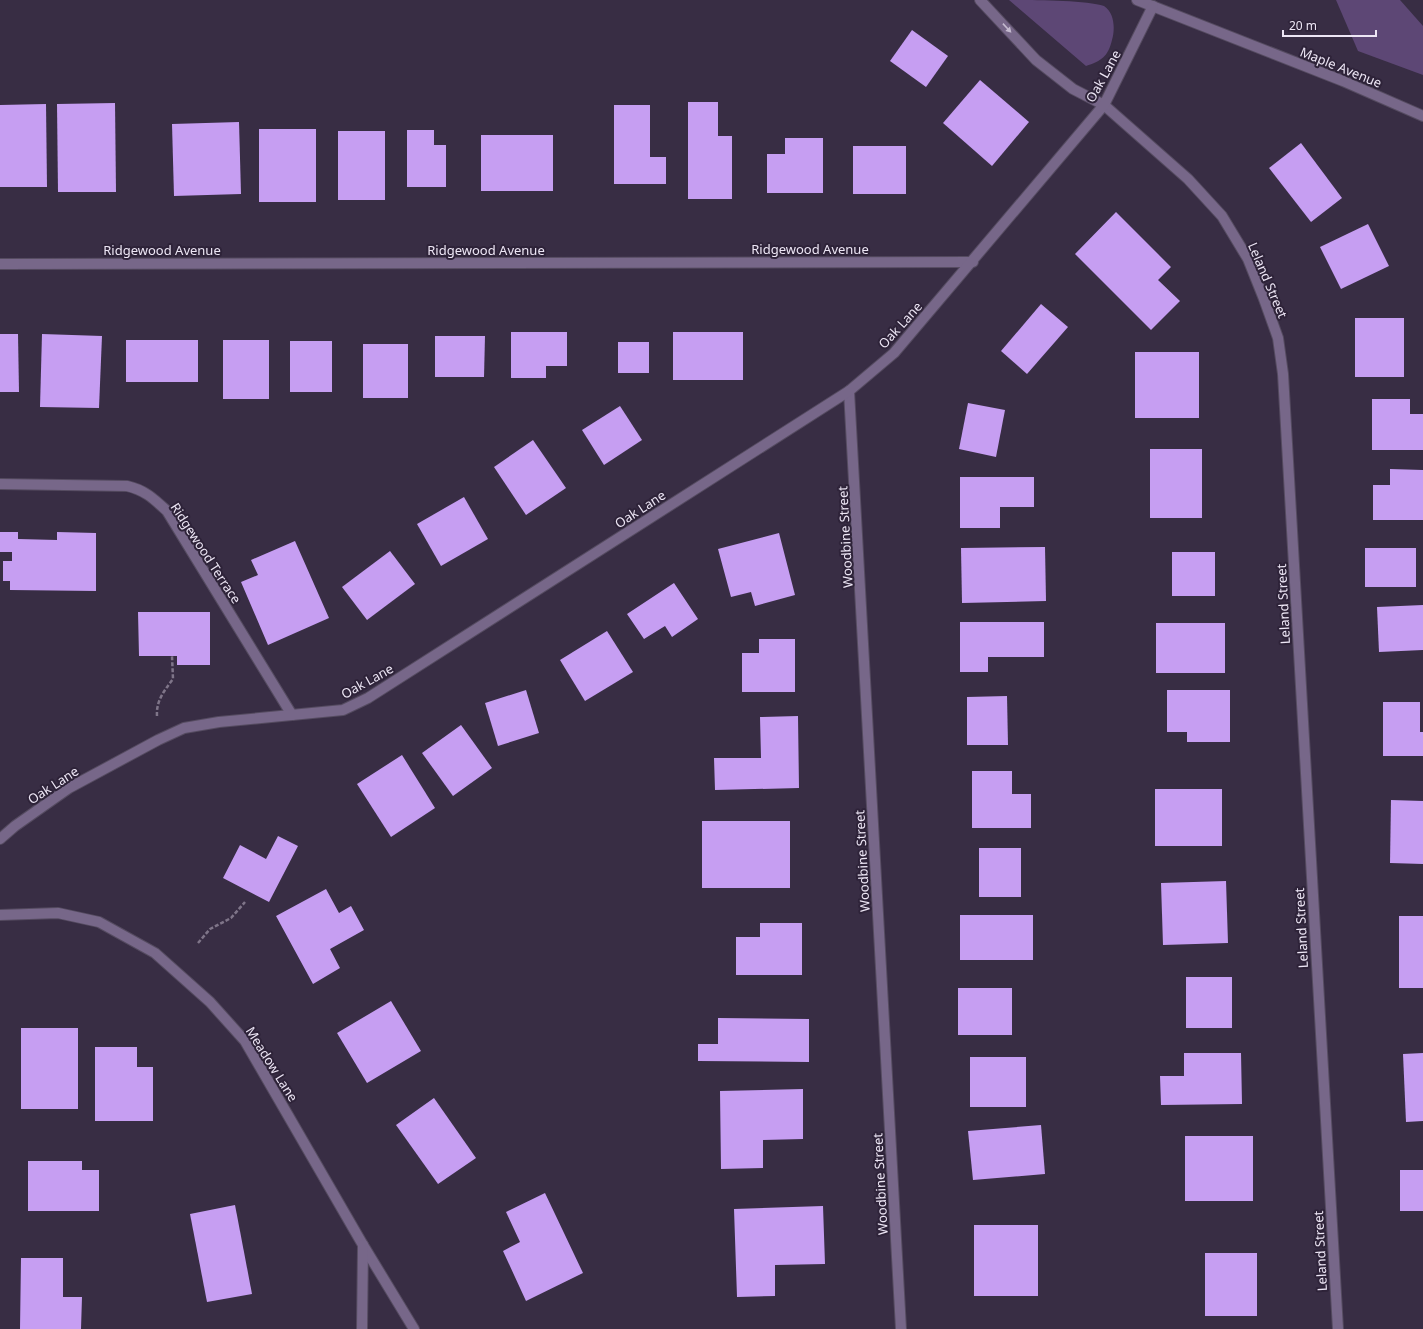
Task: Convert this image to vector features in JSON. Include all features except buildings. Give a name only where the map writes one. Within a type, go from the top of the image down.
[{"type":"street","name":"Leland Street","points":[[980,0],[1036,60],[1073,89],[1104,105],[1188,179],[1222,216],[1248,259],[1278,338],[1283,374],[1338,1329]]},
{"type":"street","name":"Maple Avenue","points":[[1137,0],[1343,81],[1423,116]]},
{"type":"street","name":"Oak Lane","points":[[0,839],[15,826],[69,788],[158,740],[184,728],[219,722],[343,710],[368,698],[849,391],[894,353],[973,262],[1104,105],[1153,6]]},
{"type":"street","name":"Ridgewood Avenue","points":[[0,264],[973,262]]},
{"type":"street","name":"Woodbine Street","points":[[849,391],[901,1329]]},
{"type":"street","name":"Ridgewood Terrace","points":[[0,484],[127,486],[140,489],[151,497],[167,512],[292,715]]},
{"type":"street","name":"Meadow Lane","points":[[0,915],[58,913],[99,922],[156,953],[210,1002],[245,1041],[363,1245],[414,1329]]},
{"type":"street","points":[[362,1329],[363,1245]]},
{"type":"path","points":[[158,740],[156,706],[173,679],[172,656]]},
{"type":"path","points":[[198,943],[210,929],[232,918],[245,902]]},
{"type":"shaded area","points":[[1009,0],[1072,1],[1104,6],[1108,9],[1112,17],[1114,27],[1113,36],[1108,51],[1103,58],[1086,66]]},
{"type":"shaded area","points":[[1336,0],[1400,0],[1423,26],[1423,75],[1358,51]]}]
